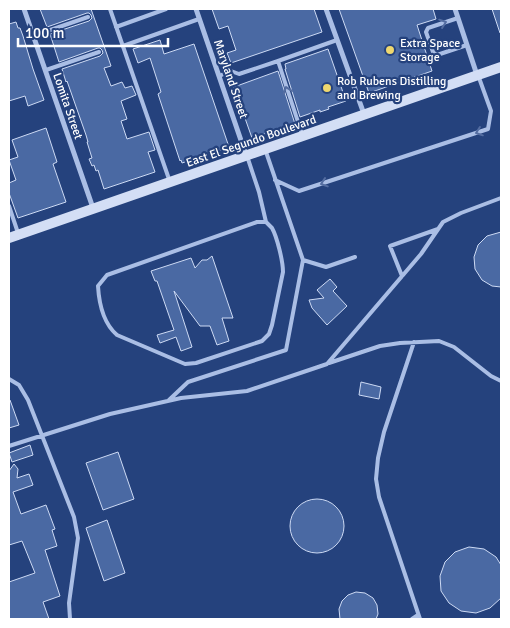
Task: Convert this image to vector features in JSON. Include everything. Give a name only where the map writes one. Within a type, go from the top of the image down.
[{"type":"main road","name":"East El Segundo Boulevard","points":[[14,236],[501,67]]},
{"type":"street","name":"Lomita Street","points":[[24,9],[93,209]]},
{"type":"street","name":"Maryland Street","points":[[196,9],[246,156]]},
{"type":"street","points":[[326,9],[364,115]]},
{"type":"street","points":[[454,9],[478,75]]},
{"type":"lane","points":[[110,9],[170,182]]},
{"type":"lane","points":[[116,26],[166,9]]},
{"type":"lane","points":[[34,36],[88,17]]},
{"type":"lane","points":[[458,18],[428,28],[426,32],[435,55],[467,45]]},
{"type":"lane","points":[[123,46],[199,19]]},
{"type":"lane","points":[[219,76],[232,71],[239,74],[337,40]]},
{"type":"lane","points":[[46,70],[99,52]]},
{"type":"lane","points":[[278,61],[303,136]]},
{"type":"lane","points":[[275,180],[299,191],[488,129],[491,111],[478,75]]},
{"type":"lane","points":[[168,401],[188,382],[286,350],[303,260],[265,149]]},
{"type":"lane","points":[[246,156],[260,192],[266,222],[272,228],[283,264],[283,272],[269,334],[262,341],[196,363],[185,364],[117,335],[109,329],[99,301],[98,286],[107,275],[257,222],[266,222]]},
{"type":"lane","points":[[327,364],[421,254],[443,222],[501,198]]},
{"type":"lane","points":[[9,206],[14,236]]},
{"type":"lane","points":[[402,276],[390,246],[438,229]]},
{"type":"lane","points":[[303,260],[326,267],[355,257]]},
{"type":"lane","points":[[9,446],[110,414],[181,398],[247,391],[380,346],[439,341],[454,347],[491,376],[501,381]]},
{"type":"lane","points":[[412,619],[419,617],[379,497],[376,479],[378,458],[384,432],[414,342]]},
{"type":"lane","points":[[9,379],[19,385],[28,400],[74,517],[78,538],[69,603],[70,618],[64,619]]},
{"type":"building","points":[[40,9],[91,9],[111,66],[104,68],[111,86],[122,82],[125,88],[132,86],[136,95],[121,101],[127,119],[121,121],[127,139],[149,132],[155,150],[148,152],[155,172],[104,189],[98,170],[96,171],[89,159],[92,158],[86,135],[62,69],[100,56],[103,53],[102,50],[98,48],[59,62],[50,34],[89,21],[92,18],[91,15],[87,13],[47,27]]},
{"type":"building","points":[[212,9],[314,9],[322,32],[231,63],[227,53],[236,50],[228,26],[219,29]]},
{"type":"building","name":"Extra Space Storage","points":[[339,9],[433,9],[436,19],[417,25],[432,71],[369,93]]},
{"type":"building","points":[[492,9],[501,9],[501,33],[500,33]]},
{"type":"building","points":[[16,22],[23,36],[44,100],[28,106],[25,96],[9,101],[9,24]]},
{"type":"building","points":[[160,40],[164,54],[194,44],[229,147],[182,163],[180,161],[158,94],[161,92],[150,58],[138,63],[133,49]]},
{"type":"building","points":[[328,49],[346,101],[328,107],[329,109],[300,117],[285,64]]},
{"type":"building","points":[[278,71],[295,124],[252,138],[234,87]]},
{"type":"building","points":[[46,128],[57,162],[53,164],[66,202],[18,218],[9,193],[9,183],[16,180],[9,160],[18,157],[12,140]]},
{"type":"building","points":[[501,232],[501,287],[492,286],[482,280],[475,269],[474,257],[478,245],[487,236]]},
{"type":"building","points":[[212,256],[233,318],[222,318],[229,341],[217,345],[210,326],[200,326],[174,291],[192,347],[181,351],[176,337],[160,343],[157,335],[174,330],[157,281],[155,281],[151,271],[191,258],[195,268],[202,260],[207,260]]},
{"type":"building","points":[[330,279],[337,287],[333,291],[347,306],[327,325],[312,308],[309,300],[324,298],[317,290]]},
{"type":"building","points":[[361,382],[381,387],[379,399],[359,395]]},
{"type":"building","points":[[9,400],[19,425],[9,428]]},
{"type":"building","points":[[30,445],[33,455],[12,462],[9,453]]},
{"type":"building","points":[[118,452],[134,499],[103,510],[86,463]]},
{"type":"building","points":[[14,464],[18,469],[17,478],[29,474],[33,485],[13,492],[21,514],[46,505],[55,529],[52,530],[57,546],[45,550],[60,596],[43,602],[49,619],[9,619],[9,582],[35,573],[22,541],[9,545],[9,471]]},
{"type":"building","points":[[317,499],[327,501],[336,507],[342,516],[344,526],[342,536],[336,545],[327,551],[317,553],[307,551],[298,545],[292,536],[290,526],[292,516],[298,507],[307,501]]},
{"type":"building","points":[[107,520],[125,573],[104,581],[86,528]]},
{"type":"building","points":[[469,547],[484,549],[496,557],[501,565],[501,598],[490,608],[476,613],[461,611],[449,603],[441,591],[440,576],[445,562],[455,552]]},
{"type":"building","points":[[356,592],[365,593],[373,598],[377,605],[378,614],[376,619],[340,619],[339,609],[342,601],[348,595]]},
{"type":"place","name":"Extra Space Storage","points":[[390,50]]},
{"type":"place","name":"Rob Rubens Distilling and Brewing","points":[[327,88]]}]
